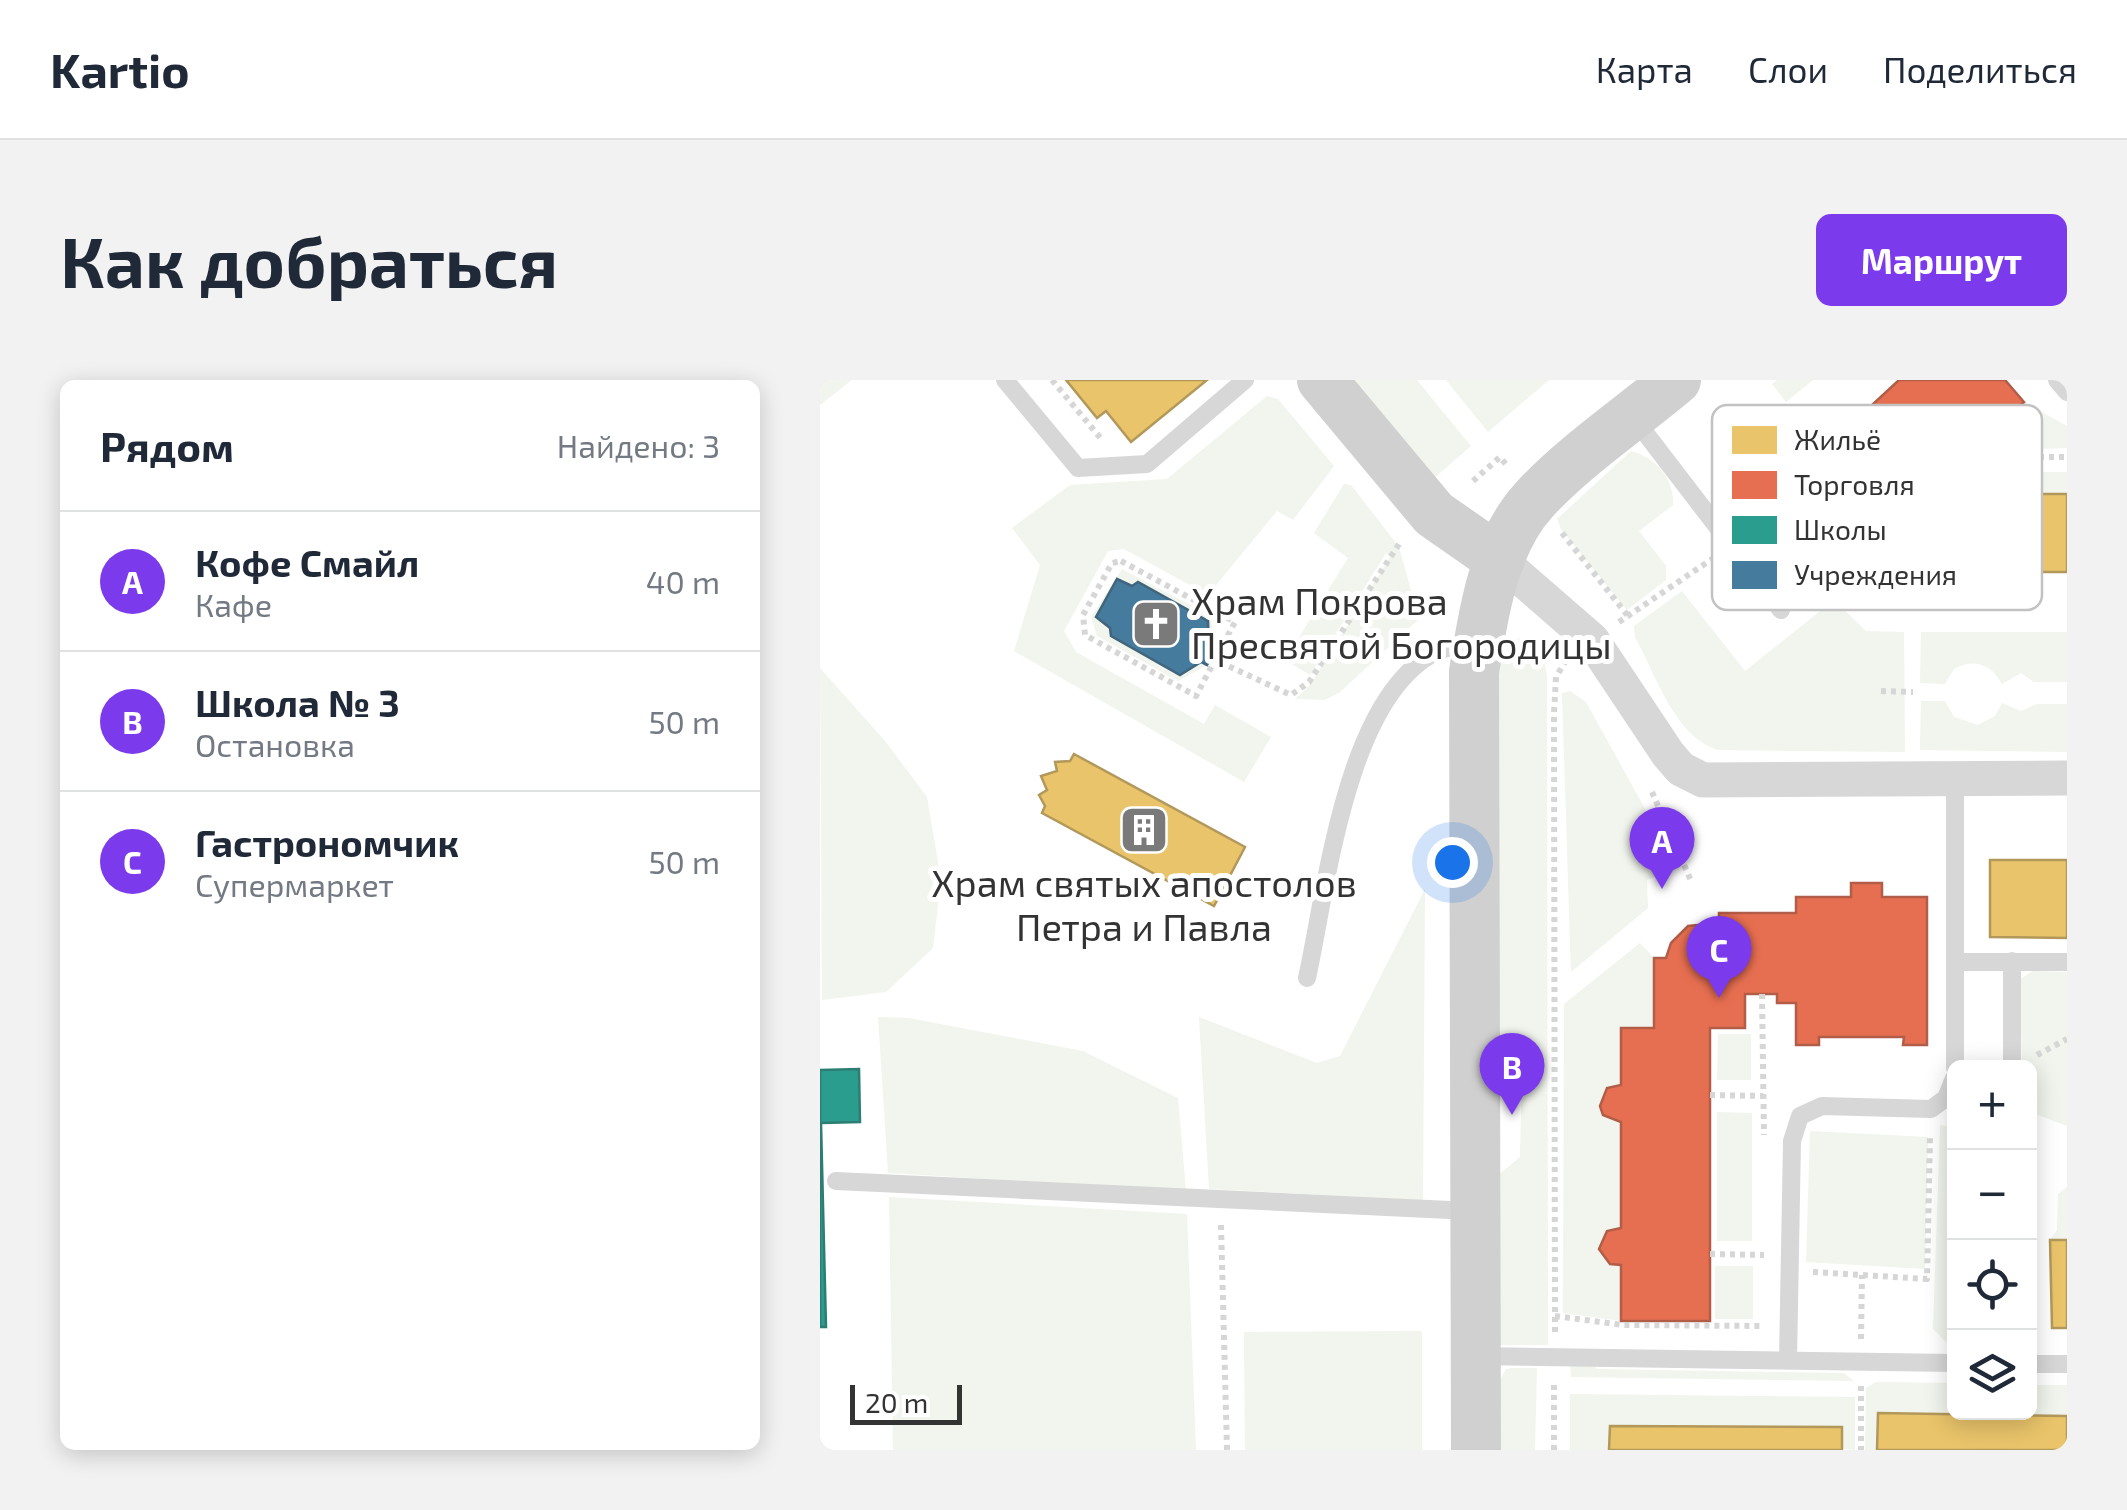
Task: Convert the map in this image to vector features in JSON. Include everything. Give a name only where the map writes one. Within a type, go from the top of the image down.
[{"type":"street","points":[[1322,380],[1434,514],[1500,560],[1592,640],[1668,754],[1681,768],[1703,780],[2067,778]]},
{"type":"street","points":[[1476,1450],[1474,672],[1479,643],[1500,560],[1534,500],[1676,380]]},
{"type":"lane","points":[[1005,380],[1078,468],[1147,464],[1245,380]]},
{"type":"lane","points":[[2057,380],[2067,392]]},
{"type":"lane","points":[[1633,417],[1712,519]]},
{"type":"lane","points":[[1307,978],[1352,771],[1368,730],[1408,673],[1438,651],[1479,643]]},
{"type":"lane","points":[[1955,778],[1955,1060]]},
{"type":"lane","points":[[2012,961],[2012,1060]]},
{"type":"lane","points":[[1958,962],[2067,962]]},
{"type":"lane","points":[[1788,1360],[1792,1140],[1800,1116],[1822,1106],[1931,1110],[1947,1096]]},
{"type":"lane","points":[[836,1181],[1477,1212]]},
{"type":"lane","points":[[1477,1356],[1947,1363]]},
{"type":"lane","points":[[2037,1364],[2066,1364]]},
{"type":"path","points":[[1052,380],[1098,434]]},
{"type":"path","points":[[2042,456],[2067,457]]},
{"type":"path","points":[[1473,480],[1500,457],[1516,476]]},
{"type":"path","points":[[1555,524],[1628,616]]},
{"type":"path","points":[[1213,659],[1291,696],[1309,682],[1401,541]]},
{"type":"path","points":[[1554,1450],[1556,677],[1564,662],[1592,640],[1712,559]]},
{"type":"path","points":[[1121,561],[1236,622],[1213,659],[1196,696],[1085,635],[1082,615],[1112,563],[1121,561]]},
{"type":"path","points":[[1880,692],[1913,692]]},
{"type":"path","points":[[1762,994],[1764,1156]]},
{"type":"path","points":[[1710,1095],[1763,1096]]},
{"type":"path","points":[[1790,1270],[1927,1279],[1931,1110]]},
{"type":"path","points":[[1221,1199],[1227,1450]]},
{"type":"path","points":[[1765,1235],[1765,1272]]},
{"type":"path","points":[[1710,1254],[1765,1254]]},
{"type":"path","points":[[1861,1450],[1862,1275]]},
{"type":"path","points":[[1555,1316],[1623,1325],[1764,1326],[1764,1308]]},
{"type":"shaded area","points":[[820,380],[852,380],[820,405]]},
{"type":"shaded area","points":[[1350,380],[1417,380],[1471,446],[1433,479]]},
{"type":"shaded area","points":[[1446,380],[1549,380],[1488,432]]},
{"type":"shaded area","points":[[1777,380],[1813,380],[1786,402],[1772,384]]},
{"type":"shaded area","points":[[1267,396],[1278,399],[1334,466],[1293,520],[1277,511],[1208,595],[1124,549],[1108,551],[1064,631],[1076,652],[1204,724],[1215,705],[1271,737],[1244,782],[1014,651],[1040,565],[1012,528],[1070,485],[1167,479]]},
{"type":"shaded area","points":[[2042,412],[2067,426],[2067,448],[2042,449]]},
{"type":"shaded area","points":[[1631,451],[1662,470],[1671,486],[1673,505],[1639,531],[1666,566],[1666,580],[1627,610],[1557,519]]},
{"type":"shaded area","points":[[2042,472],[2067,472],[2067,494],[2042,494]]},
{"type":"shaded area","points":[[1344,484],[1351,485],[1399,547],[1419,619],[1340,692],[1325,700],[1295,699],[1311,684],[1390,557],[1386,553],[1310,675],[1285,660],[1348,558],[1314,533]]},
{"type":"shaded area","points":[[1122,569],[1211,616],[1215,650],[1209,646],[1207,621],[1138,582],[1132,586],[1117,580],[1096,616],[1110,628],[1111,636],[1180,674],[1201,662],[1207,665],[1178,681],[1097,636],[1091,617]]},
{"type":"shaded area","points":[[1682,591],[1745,671],[1821,610],[1844,610],[1866,631],[1904,632],[1905,752],[1718,750],[1703,743],[1678,719],[1635,637],[1634,626]]},
{"type":"shaded area","points":[[1921,632],[2067,632],[2067,682],[2034,682],[2021,673],[2002,684],[1987,668],[1975,664],[1954,669],[1945,684],[1920,683]]},
{"type":"shaded area","points":[[1507,637],[1529,640],[1542,648],[1547,676],[1548,1345],[1495,1345],[1496,1177],[1520,1157],[1522,1060],[1495,1039],[1498,674]]},
{"type":"shaded area","points":[[820,668],[885,741],[927,797],[941,880],[933,948],[886,992],[822,1000]]},
{"type":"shaded area","points":[[1570,691],[1586,702],[1666,847],[1669,862],[1664,873],[1647,880],[1648,908],[1571,972],[1562,693]]},
{"type":"shaded area","points":[[1921,701],[1945,701],[1954,717],[1978,725],[1995,716],[2002,703],[2021,711],[2037,704],[2067,704],[2067,752],[1920,750]]},
{"type":"shaded area","points":[[1425,889],[1423,1200],[1209,1189],[1199,1017],[1317,1063],[1340,1056]]},
{"type":"shaded area","points":[[1640,943],[1654,958],[1654,1028],[1621,1028],[1621,1085],[1607,1088],[1600,1106],[1604,1115],[1621,1122],[1621,1228],[1607,1231],[1599,1249],[1610,1264],[1621,1265],[1621,1321],[1563,1313],[1564,1004]]},
{"type":"shaded area","points":[[2033,971],[2067,972],[2067,1126],[2037,1115],[2037,1060],[2022,1060],[2020,979]]},
{"type":"shaded area","points":[[878,1017],[909,1018],[1083,1051],[1178,1098],[1186,1191],[888,1173]]},
{"type":"shaded area","points":[[1718,1034],[1751,1034],[1751,1080],[1717,1080]]},
{"type":"shaded area","points":[[1717,1112],[1752,1113],[1752,1241],[1717,1241]]},
{"type":"shaded area","points":[[1940,1125],[1947,1126],[1947,1343],[1933,1329]]},
{"type":"shaded area","points":[[1810,1131],[1928,1137],[1925,1269],[1806,1262]]},
{"type":"shaded area","points":[[2067,1187],[2067,1240],[2050,1240],[2057,1230],[2058,1194]]},
{"type":"shaded area","points":[[889,1197],[1187,1214],[1196,1450],[893,1450]]},
{"type":"shaded area","points":[[1715,1266],[1753,1266],[1753,1319],[1715,1319]]},
{"type":"shaded area","points":[[1422,1331],[1422,1450],[1245,1450],[1244,1332]]},
{"type":"shaded area","points":[[1570,1362],[1591,1362],[1597,1369],[1844,1373],[1854,1381],[1571,1377]]},
{"type":"shaded area","points":[[1537,1368],[1535,1450],[1500,1450],[1500,1380],[1506,1369]]},
{"type":"shaded area","points":[[1876,1382],[1947,1383],[1947,1414],[1878,1413],[1877,1450],[1865,1450],[1866,1388]]},
{"type":"shaded area","points":[[2037,1385],[2067,1385],[2067,1416],[2037,1416]]},
{"type":"shaded area","points":[[1570,1394],[1855,1397],[1855,1450],[1610,1426],[1609,1450],[1570,1450]]},
{"type":"building: Жильё","points":[[1066,380],[1207,380],[1131,442],[1106,411],[1097,418]]},
{"type":"building: Жильё","points":[[2042,494],[2067,494],[2067,572],[2042,572]]},
{"type":"building: Жильё","name":"Храм святых апостолов Петра и Павла","points":[[1074,754],[1245,847],[1214,906],[1042,813],[1045,806],[1039,795],[1047,790],[1041,776],[1057,771],[1055,762],[1070,761]]},
{"type":"building: Жильё","points":[[1990,860],[2067,860],[2067,938],[1990,937]]},
{"type":"building: Жильё","points":[[2050,1240],[2067,1240],[2067,1328],[2052,1328]]},
{"type":"building: Жильё","points":[[1878,1413],[1947,1414],[1947,1420],[2067,1416],[2067,1450],[1877,1450]]},
{"type":"building: Жильё","points":[[1610,1426],[1842,1427],[1842,1450],[1609,1450]]},
{"type":"building: Торговля","points":[[1899,380],[2005,380],[2024,402],[2021,405],[1872,405]]},
{"type":"building: Торговля","points":[[1851,883],[1882,883],[1882,897],[1927,897],[1927,1045],[1903,1045],[1904,1037],[1819,1037],[1819,1045],[1796,1045],[1796,1003],[1777,1003],[1777,994],[1745,994],[1745,1028],[1710,1028],[1710,1321],[1621,1321],[1621,1265],[1610,1264],[1599,1249],[1607,1231],[1621,1228],[1621,1122],[1603,1115],[1600,1106],[1607,1088],[1621,1085],[1621,1028],[1654,1028],[1654,958],[1666,958],[1671,943],[1688,926],[1719,923],[1719,913],[1796,913],[1796,897],[1851,897]]},
{"type":"building: Школы","points":[[859,1069],[860,1122],[821,1123],[826,1327],[820,1327],[820,1070]]},
{"type":"building: Учреждения","name":"Храм Покрова Пресвятой Богородицы","points":[[1117,579],[1132,586],[1138,582],[1208,621],[1209,646],[1215,650],[1207,665],[1201,662],[1180,675],[1111,636],[1110,628],[1096,617]]},
{"type":"place","name":"Храм Покрова Пресвятой Богородицы","points":[[1156,624]]},
{"type":"place","name":"Храм святых апостолов Петра и Павла","points":[[1144,830]]},
{"type":"place","name":"Кофе Смайл","points":[[1662,889]]},
{"type":"place","name":"Гастрономчик","points":[[1719,998]]},
{"type":"place","name":"Школа № 3","points":[[1512,1115]]}]
